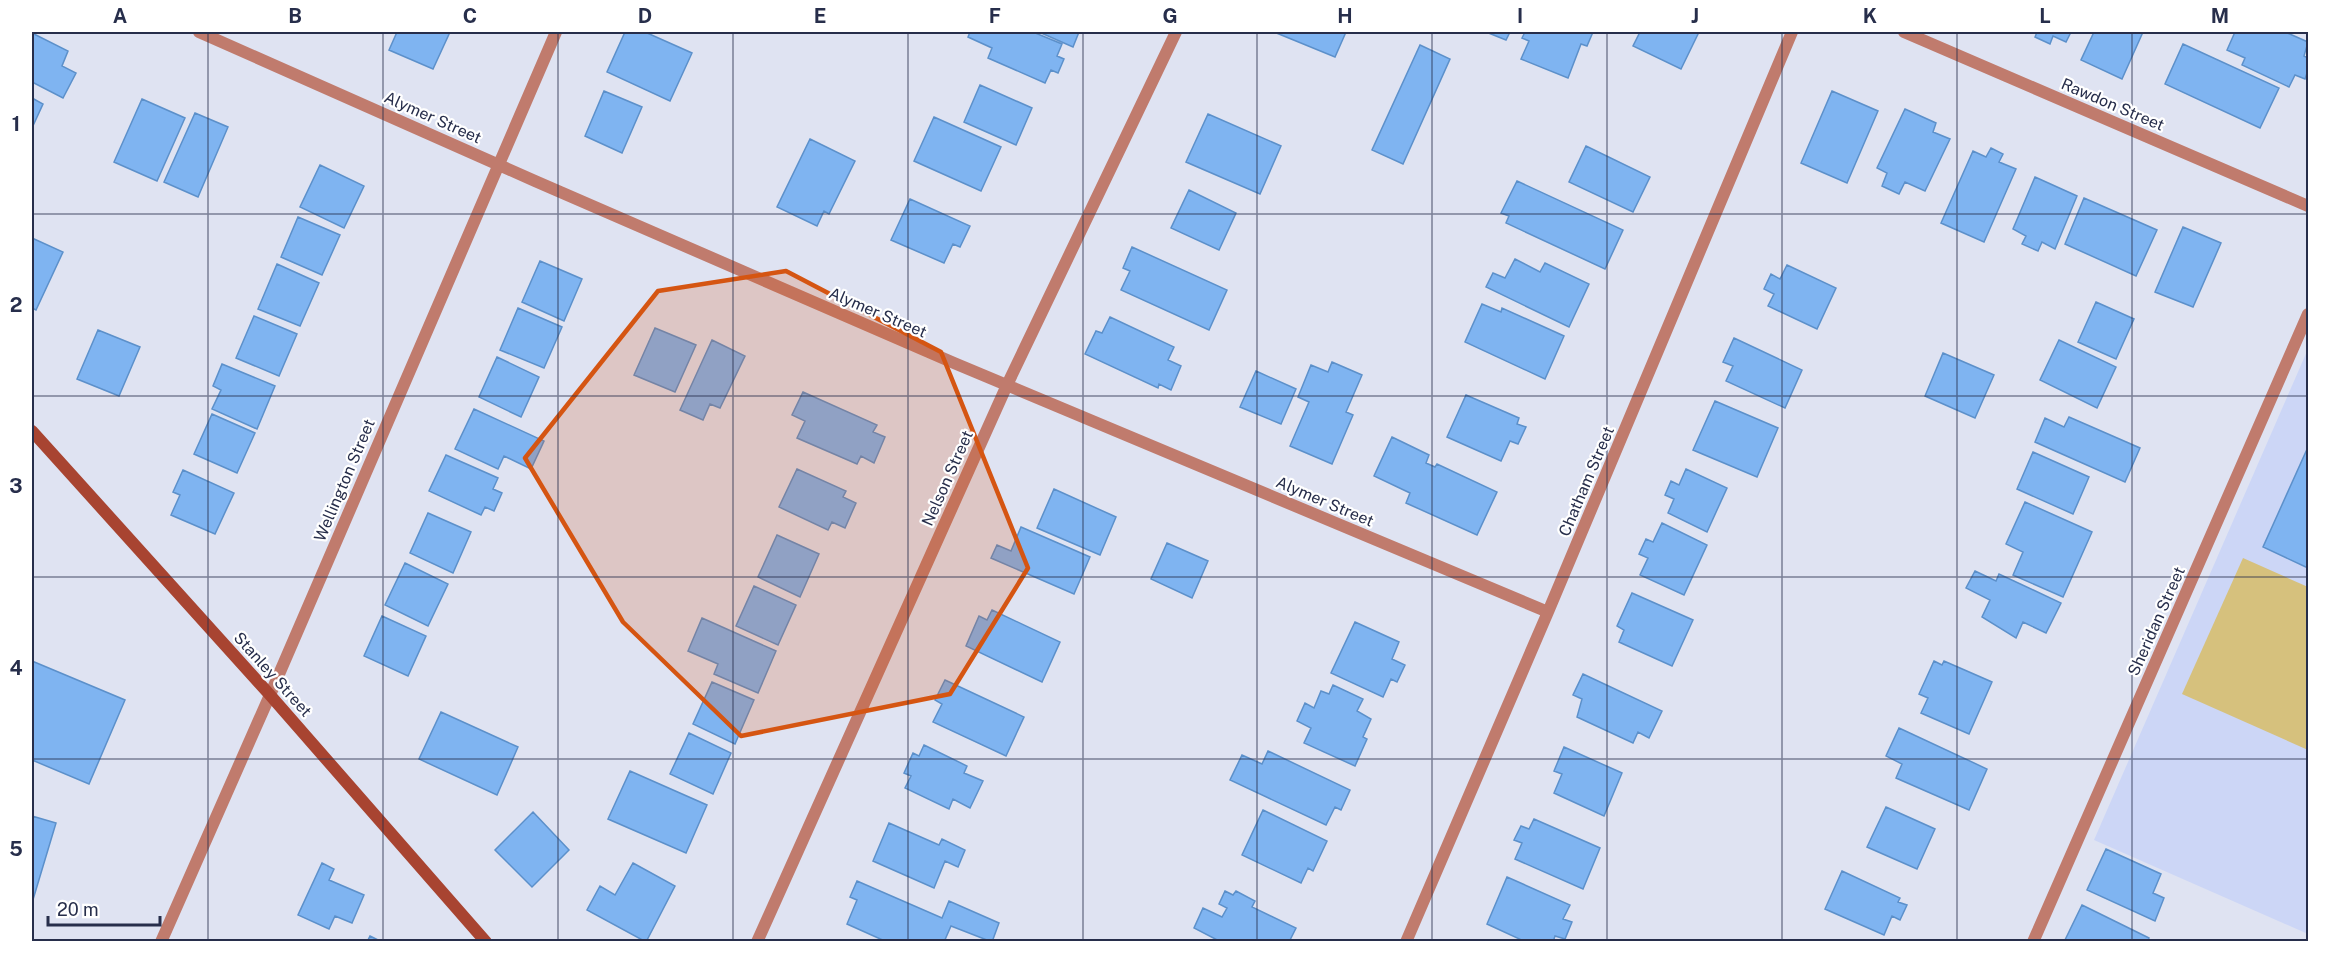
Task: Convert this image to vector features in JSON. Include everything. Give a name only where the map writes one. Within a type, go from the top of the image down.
[{"type":"street","name":"Alymer Street","points":[[199,32],[1007,385],[1548,612]]},
{"type":"street","name":"Wellington Street","points":[[161,942],[270,695],[497,163],[556,32]]},
{"type":"street","name":"Nelson Street","points":[[758,942],[1007,385],[1176,32]]},
{"type":"street","name":"Chatham Street","points":[[1406,942],[1548,612],[1792,32]]},
{"type":"street","name":"Rawdon Street","points":[[1904,32],[2308,206]]},
{"type":"street","name":"Sheridan Street","points":[[2033,942],[2308,314]]},
{"type":"street","name":"Stanley Street","points":[[32,431],[270,695],[486,942]]},
{"type":"highlighted area","points":[[786,271],[941,352],[1028,568],[950,694],[741,736],[623,622],[525,458],[658,291]]},
{"type":"shaded area","points":[[2308,349],[2308,934],[2094,840]]},
{"type":"shaded area","points":[[2243,558],[2308,587],[2308,750],[2182,694]]},
{"type":"building","points":[[397,32],[450,32],[433,69],[389,50]]},
{"type":"building","points":[[625,32],[645,32],[692,53],[670,101],[607,72]]},
{"type":"building","points":[[970,32],[1033,32],[1062,44],[1057,56],[1064,59],[1058,73],[1051,70],[1045,83],[988,58],[992,48],[968,37]]},
{"type":"building","points":[[1039,32],[1079,32],[1073,47]]},
{"type":"building","points":[[1274,32],[1346,32],[1335,57]]},
{"type":"building","points":[[1486,32],[1510,32],[1506,40]]},
{"type":"building","points":[[1525,32],[1593,32],[1587,46],[1581,44],[1568,78],[1521,59],[1529,41],[1522,38]]},
{"type":"building","points":[[1640,32],[1699,32],[1681,69],[1633,46]]},
{"type":"building","points":[[2037,32],[2071,32],[2066,42],[2053,36],[2050,44],[2035,37]]},
{"type":"building","points":[[2094,32],[2143,32],[2122,79],[2081,60]]},
{"type":"building","points":[[2235,32],[2285,32],[2308,42],[2304,56],[2308,58],[2305,79],[2295,75],[2289,87],[2242,65],[2245,58],[2227,50]]},
{"type":"building","points":[[32,33],[68,51],[62,66],[76,73],[63,98],[32,82]]},
{"type":"building","points":[[2183,44],[2279,88],[2260,128],[2165,84]]},
{"type":"building","points":[[1420,45],[1450,59],[1403,164],[1372,150]]},
{"type":"building","points":[[980,85],[1032,108],[1016,145],[964,122]]},
{"type":"building","points":[[604,91],[642,107],[622,153],[585,136]]},
{"type":"building","points":[[1832,91],[1878,111],[1847,183],[1801,163]]},
{"type":"building","points":[[32,98],[43,104],[32,128]]},
{"type":"building","points":[[142,99],[185,118],[157,181],[114,162]]},
{"type":"building","points":[[1905,109],[1936,123],[1933,132],[1950,139],[1925,191],[1905,182],[1899,194],[1882,186],[1887,173],[1877,168]]},
{"type":"building","points":[[195,113],[228,127],[198,197],[164,182]]},
{"type":"building","points":[[1208,114],[1281,146],[1260,194],[1186,162]]},
{"type":"building","points":[[934,117],[1001,147],[981,191],[914,161]]},
{"type":"building","points":[[810,139],[855,161],[829,214],[824,211],[817,226],[777,207]]},
{"type":"building","points":[[1586,146],[1650,177],[1633,212],[1569,182]]},
{"type":"building","points":[[1991,148],[2003,154],[1999,162],[2016,169],[1984,242],[1941,223],[1973,151],[1986,157]]},
{"type":"building","points":[[320,165],[364,186],[344,228],[300,207]]},
{"type":"building","points":[[2035,177],[2077,196],[2055,249],[2042,242],[2038,251],[2022,244],[2026,236],[2013,229]]},
{"type":"building","points":[[1517,181],[1623,230],[1605,269],[1506,223],[1509,216],[1501,213]]},
{"type":"building","points":[[1189,190],[1236,213],[1219,250],[1171,228]]},
{"type":"building","points":[[2084,198],[2157,230],[2136,276],[2065,244]]},
{"type":"building","points":[[910,199],[970,226],[960,247],[953,244],[944,263],[891,240]]},
{"type":"building","points":[[298,217],[340,235],[322,275],[281,257]]},
{"type":"building","points":[[2183,227],[2221,243],[2193,307],[2155,292]]},
{"type":"building","points":[[32,238],[63,252],[36,310],[32,308]]},
{"type":"building","points":[[1132,247],[1227,290],[1209,330],[1121,290],[1130,271],[1123,268]]},
{"type":"building","points":[[1515,259],[1540,272],[1545,263],[1589,284],[1569,327],[1486,287],[1493,273],[1505,278]]},
{"type":"building","points":[[540,261],[582,279],[564,321],[522,302]]},
{"type":"building","points":[[277,264],[319,283],[300,326],[258,309]]},
{"type":"building","points":[[1787,265],[1836,288],[1817,329],[1768,306],[1774,294],[1764,289],[1771,274],[1780,279]]},
{"type":"building","points":[[2096,302],[2134,319],[2116,359],[2078,342]]},
{"type":"building","points":[[1482,304],[1501,312],[1502,308],[1564,336],[1545,379],[1465,342]]},
{"type":"building","points":[[518,308],[562,327],[544,368],[500,350]]},
{"type":"building","points":[[254,316],[297,334],[279,376],[236,358]]},
{"type":"building","points":[[1110,317],[1174,347],[1168,360],[1181,366],[1171,390],[1159,384],[1158,388],[1085,354],[1096,331],[1102,333]]},
{"type":"building","points":[[655,328],[696,345],[675,392],[634,375]]},
{"type":"building","points":[[98,330],[140,347],[119,396],[77,379]]},
{"type":"building","points":[[1734,338],[1802,370],[1785,408],[1726,381],[1733,366],[1723,362]]},
{"type":"building","points":[[712,340],[745,356],[720,408],[710,404],[703,420],[680,410]]},
{"type":"building","points":[[2059,340],[2116,367],[2097,408],[2040,380]]},
{"type":"building","points":[[1943,353],[1994,375],[1975,418],[1925,396]]},
{"type":"building","points":[[497,357],[539,377],[521,417],[479,397]]},
{"type":"building","points":[[1332,362],[1362,375],[1346,412],[1353,415],[1332,464],[1290,446],[1309,402],[1298,397],[1311,365],[1328,372]]},
{"type":"building","points":[[222,364],[275,386],[257,429],[212,409],[221,390],[213,386]]},
{"type":"building","points":[[1256,371],[1296,389],[1281,424],[1240,407]]},
{"type":"building","points":[[803,392],[877,425],[873,432],[885,437],[874,463],[861,456],[857,464],[797,438],[805,421],[792,415]]},
{"type":"building","points":[[1466,395],[1519,418],[1517,424],[1526,427],[1518,444],[1510,441],[1501,461],[1447,437]]},
{"type":"building","points":[[1715,401],[1778,428],[1757,477],[1693,450]]},
{"type":"building","points":[[474,409],[544,441],[531,469],[504,456],[498,469],[455,449]]},
{"type":"building","points":[[212,414],[255,433],[237,473],[194,454]]},
{"type":"building","points":[[2069,417],[2140,448],[2125,482],[2035,442],[2045,418],[2064,427]]},
{"type":"building","points":[[1392,437],[1429,455],[1426,463],[1435,467],[1437,464],[1497,492],[1477,535],[1406,503],[1410,493],[1374,476]]},
{"type":"building","points":[[2308,447],[2308,568],[2263,547]]},
{"type":"building","points":[[2033,452],[2089,477],[2073,514],[2017,489]]},
{"type":"building","points":[[446,455],[498,478],[493,489],[502,493],[494,511],[485,507],[481,515],[429,491]]},
{"type":"building","points":[[797,469],[846,491],[843,497],[856,503],[845,528],[832,522],[828,530],[779,507]]},
{"type":"building","points":[[1686,469],[1727,488],[1707,532],[1668,513],[1674,499],[1665,495],[1671,481],[1679,485]]},
{"type":"building","points":[[183,470],[234,493],[215,534],[171,515],[180,495],[173,492]]},
{"type":"building","points":[[1054,489],[1116,517],[1100,555],[1037,528]]},
{"type":"building","points":[[2025,502],[2092,532],[2063,597],[2013,575],[2023,552],[2006,544]]},
{"type":"building","points":[[428,513],[471,532],[453,573],[410,553]]},
{"type":"building","points":[[1662,523],[1707,545],[1684,595],[1640,575],[1648,558],[1639,554],[1646,539],[1653,542]]},
{"type":"building","points":[[1021,527],[1090,557],[1074,594],[991,558],[997,545],[1011,551]]},
{"type":"building","points":[[777,535],[819,554],[800,597],[758,577]]},
{"type":"building","points":[[1167,543],[1208,561],[1192,598],[1151,579]]},
{"type":"building","points":[[405,563],[448,584],[428,626],[385,605]]},
{"type":"building","points":[[1975,571],[1996,581],[1999,574],[2061,603],[2046,633],[2023,622],[2016,638],[1982,617],[1990,600],[1966,588]]},
{"type":"building","points":[[754,586],[796,605],[778,645],[736,626]]},
{"type":"building","points":[[1632,593],[1693,620],[1672,666],[1619,642],[1624,630],[1617,626]]},
{"type":"building","points":[[992,610],[1060,642],[1042,682],[966,646],[979,616],[987,620]]},
{"type":"building","points":[[382,616],[426,636],[408,676],[364,656]]},
{"type":"building","points":[[702,618],[776,651],[758,693],[714,674],[718,664],[688,651]]},
{"type":"building","points":[[1355,622],[1399,642],[1392,659],[1405,665],[1397,682],[1391,679],[1383,697],[1331,673]]},
{"type":"building","points":[[32,661],[125,700],[89,784],[32,760]]},
{"type":"building","points":[[1934,661],[1942,665],[1944,661],[1992,682],[1969,734],[1921,713],[1928,698],[1919,694]]},
{"type":"building","points":[[1583,674],[1662,711],[1649,738],[1638,732],[1633,743],[1577,717],[1582,699],[1573,695]]},
{"type":"building","points":[[945,680],[1024,717],[1006,756],[933,722],[942,704],[935,700]]},
{"type":"building","points":[[712,682],[754,700],[735,744],[693,724]]},
{"type":"building","points":[[1333,685],[1363,699],[1357,711],[1371,719],[1363,737],[1367,739],[1355,766],[1304,743],[1311,728],[1297,721],[1305,703],[1314,708],[1321,691],[1329,694]]},
{"type":"building","points":[[441,712],[518,747],[497,795],[419,759]]},
{"type":"building","points":[[1899,728],[1987,769],[1969,810],[1896,778],[1902,764],[1886,756]]},
{"type":"building","points":[[689,733],[731,753],[713,794],[670,774]]},
{"type":"building","points":[[924,745],[967,766],[964,773],[983,781],[970,808],[953,799],[949,809],[905,788],[911,776],[904,773],[913,753],[919,756]]},
{"type":"building","points":[[1564,747],[1622,773],[1604,816],[1554,793],[1562,774],[1554,771]]},
{"type":"building","points":[[1268,751],[1350,790],[1341,810],[1335,807],[1326,825],[1230,780],[1242,755],[1262,764]]},
{"type":"building","points":[[630,771],[707,805],[686,853],[608,819]]},
{"type":"building","points":[[1886,807],[1935,829],[1917,869],[1867,847]]},
{"type":"building","points":[[1263,810],[1327,841],[1313,871],[1308,868],[1301,883],[1242,855]]},
{"type":"building","points":[[533,812],[569,850],[532,887],[495,850]]},
{"type":"building","points":[[32,816],[56,823],[32,903]]},
{"type":"building","points":[[1534,819],[1600,848],[1583,889],[1515,859],[1522,843],[1514,840],[1521,826],[1529,829]]},
{"type":"building","points":[[889,823],[939,845],[942,839],[965,850],[958,867],[945,861],[934,888],[873,861]]},
{"type":"building","points":[[2106,849],[2161,874],[2153,893],[2164,898],[2155,921],[2087,890]]},
{"type":"building","points":[[322,863],[334,869],[329,880],[364,895],[352,923],[335,916],[329,929],[298,915]]},
{"type":"building","points":[[633,863],[675,886],[646,942],[587,910],[600,886],[615,895]]},
{"type":"building","points":[[1842,871],[1900,898],[1898,902],[1907,905],[1900,920],[1892,916],[1884,935],[1825,909]]},
{"type":"building","points":[[1507,877],[1570,905],[1563,919],[1572,922],[1565,939],[1555,936],[1553,942],[1526,942],[1487,924]]},
{"type":"building","points":[[857,881],[942,918],[949,901],[999,923],[992,942],[951,926],[944,942],[887,942],[847,924],[857,900],[850,897]]},
{"type":"building","points":[[1225,891],[1233,895],[1236,891],[1255,901],[1252,907],[1296,928],[1289,942],[1221,942],[1194,928],[1203,908],[1222,917],[1227,908],[1219,904]]},
{"type":"building","points":[[2082,905],[2149,938],[2148,942],[2064,942]]},
{"type":"building","points":[[370,936],[382,942],[367,942]]}]
